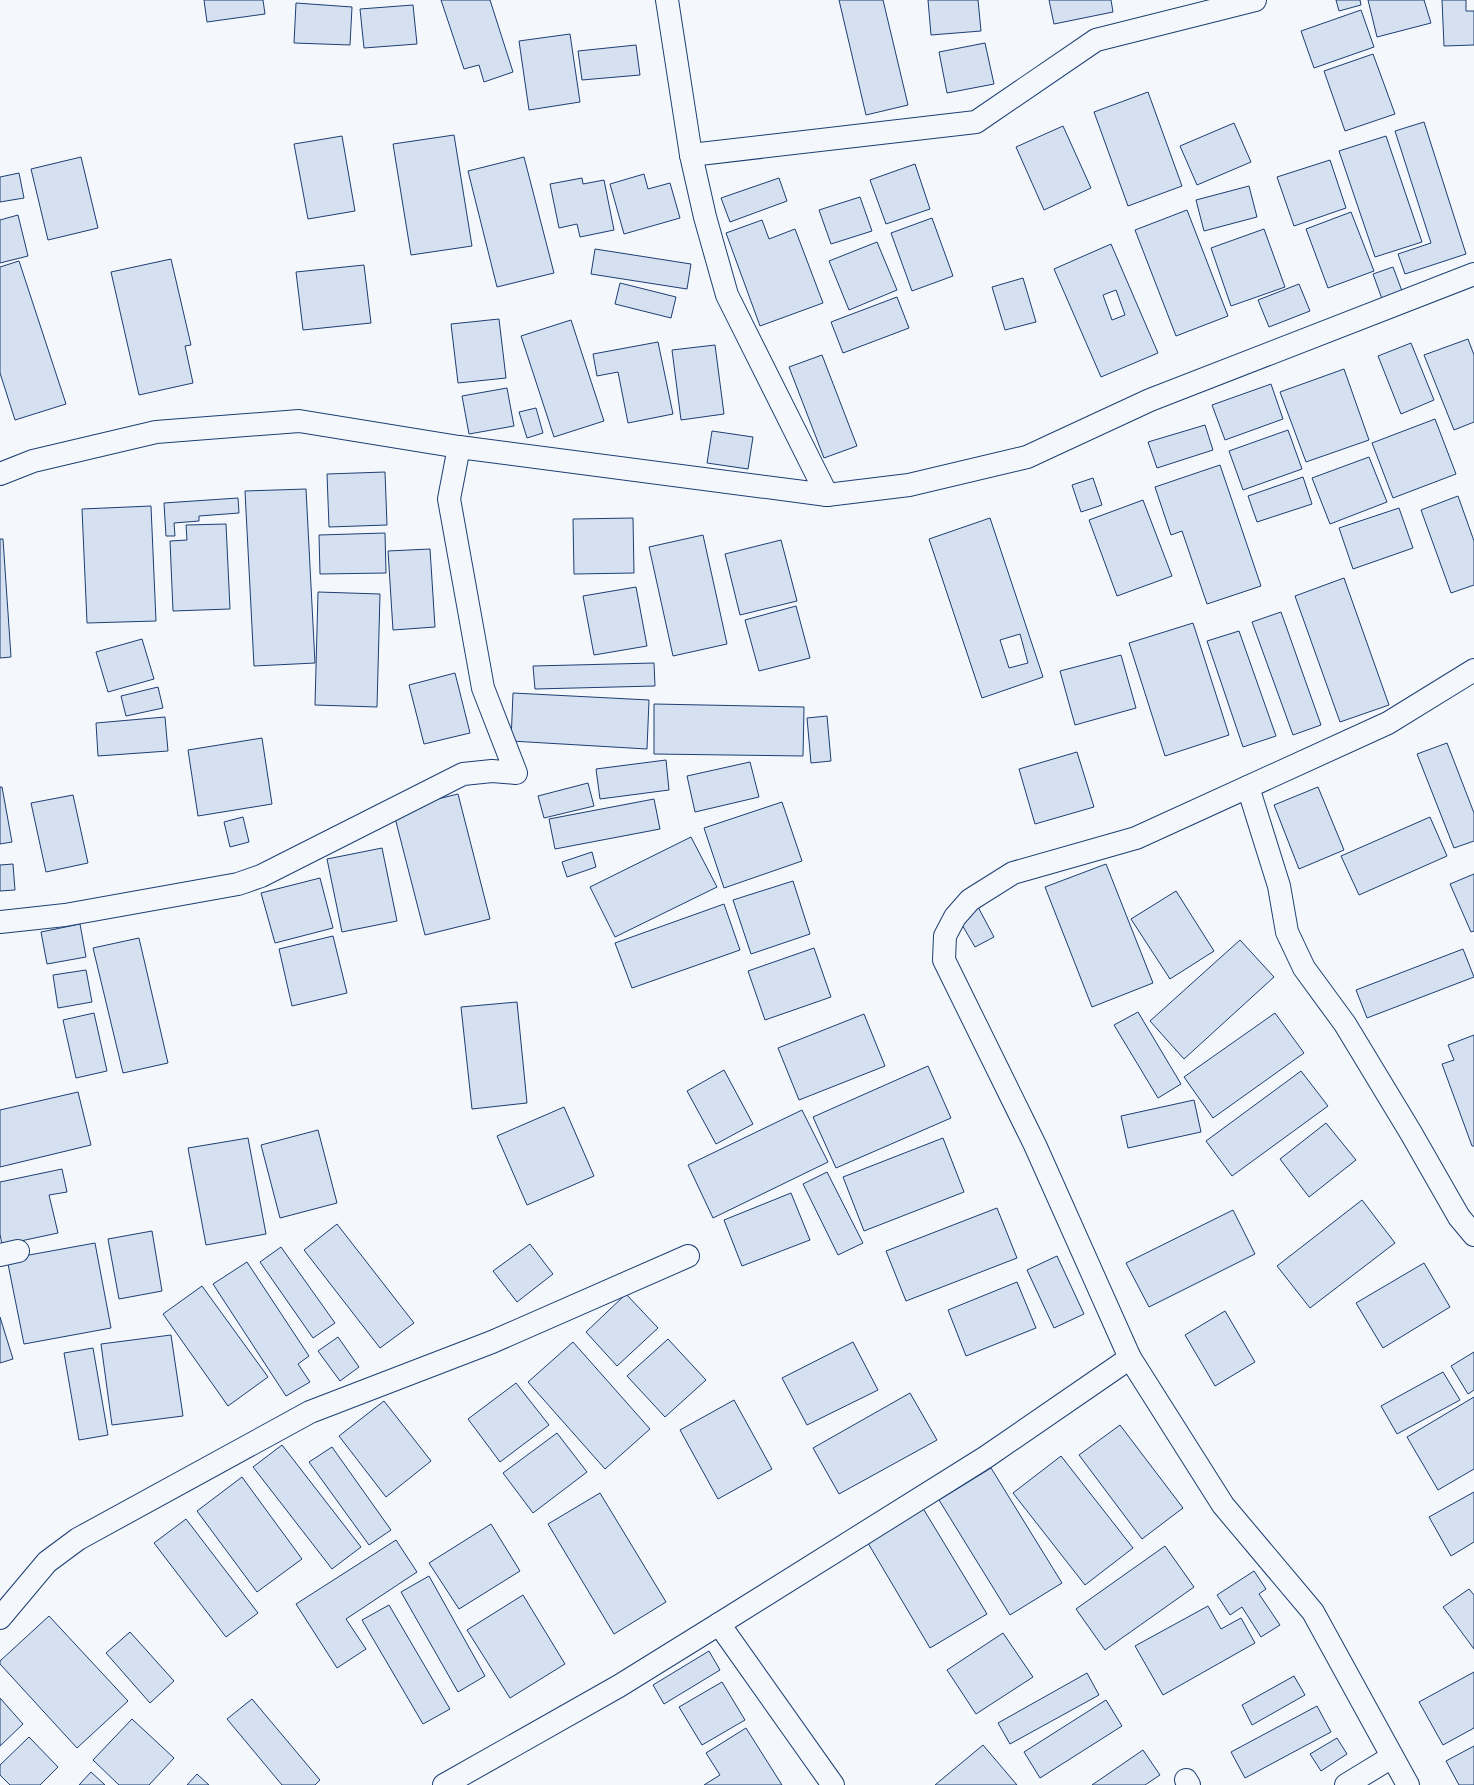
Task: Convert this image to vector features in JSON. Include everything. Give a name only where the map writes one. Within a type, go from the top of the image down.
[{"type":"street","points":[[667,0],[691,155],[705,217],[727,295],[827,495]]},
{"type":"street","points":[[691,155],[976,122],[1096,40],[1255,0]]},
{"type":"street","points":[[0,474],[34,461],[156,432],[299,421],[459,447],[827,495],[910,485],[1026,457],[1150,400],[1474,274]]},
{"type":"street","points":[[0,922],[65,915],[238,884],[261,876],[463,774],[492,771],[516,773],[483,688],[449,499],[459,447]]},
{"type":"street","points":[[1408,1785],[1313,1612],[1223,1505],[1130,1358],[1035,1145],[944,960],[945,936],[955,917],[970,900],[1013,873],[1136,838],[1388,723],[1474,670]]},
{"type":"street","points":[[1248,787],[1279,886],[1287,932],[1304,968],[1345,1024],[1411,1133],[1459,1217],[1474,1235]]},
{"type":"street","points":[[0,1618],[46,1562],[78,1539],[310,1412],[492,1342],[688,1256]]},
{"type":"street","points":[[444,1785],[619,1686],[719,1624],[986,1457],[1130,1358]]},
{"type":"street","points":[[719,1624],[833,1785]]},
{"type":"street","points":[[1346,1785],[1392,1757]]},
{"type":"building","points":[[204,0],[263,0],[265,14],[207,22]]},
{"type":"building","points":[[441,0],[490,0],[513,72],[484,82],[479,65],[464,69]]},
{"type":"building","points":[[839,0],[883,0],[908,105],[866,115]]},
{"type":"building","points":[[928,0],[978,0],[981,31],[931,35]]},
{"type":"building","points":[[1049,0],[1111,0],[1113,12],[1054,24]]},
{"type":"building","points":[[1336,0],[1360,0],[1361,5],[1339,11]]},
{"type":"building","points":[[1368,0],[1424,0],[1431,23],[1377,37]]},
{"type":"building","points":[[1442,0],[1466,0],[1466,11],[1474,11],[1474,45],[1444,46]]},
{"type":"building","points":[[296,3],[352,7],[350,45],[294,43]]},
{"type":"building","points":[[413,5],[417,44],[364,48],[360,9]]},
{"type":"building","points":[[1361,10],[1374,47],[1314,68],[1301,31]]},
{"type":"building","points":[[570,34],[580,102],[529,110],[519,41]]},
{"type":"building","points":[[985,43],[994,84],[947,93],[939,52]]},
{"type":"building","points":[[636,45],[640,75],[582,80],[578,51]]},
{"type":"building","points":[[1373,54],[1395,114],[1345,131],[1324,71]]},
{"type":"building","points":[[1148,92],[1182,186],[1128,206],[1094,112]]},
{"type":"building","points":[[1424,122],[1466,254],[1405,274],[1398,254],[1431,243],[1395,131]]},
{"type":"building","points":[[1234,123],[1251,162],[1197,185],[1180,146]]},
{"type":"building","points":[[1063,126],[1091,188],[1044,210],[1016,147]]},
{"type":"building","points":[[454,135],[472,246],[411,255],[393,144]]},
{"type":"building","points":[[342,136],[355,211],[308,219],[294,144]]},
{"type":"building","points":[[1386,136],[1422,242],[1375,257],[1339,151]]},
{"type":"building","points":[[81,157],[98,228],[48,240],[31,169]]},
{"type":"building","points":[[524,157],[554,273],[497,287],[468,171]]},
{"type":"building","points":[[1330,160],[1346,208],[1294,226],[1277,177]]},
{"type":"building","points":[[915,164],[930,209],[886,224],[870,180]]},
{"type":"building","points":[[19,173],[24,198],[0,202],[0,177]]},
{"type":"building","points":[[644,174],[648,189],[670,183],[680,218],[624,234],[610,184]]},
{"type":"building","points":[[582,178],[583,184],[604,180],[614,230],[580,237],[577,224],[559,228],[550,184]]},
{"type":"building","points":[[779,178],[787,201],[730,222],[721,198]]},
{"type":"building","points":[[1249,186],[1257,217],[1204,231],[1196,200]]},
{"type":"building","points":[[860,197],[872,231],[831,244],[819,210]]},
{"type":"building","points":[[1187,210],[1228,316],[1176,336],[1135,230]]},
{"type":"building","points":[[1351,212],[1374,271],[1328,288],[1306,229]]},
{"type":"building","points":[[18,215],[28,256],[0,263],[0,220]]},
{"type":"building","points":[[932,218],[953,276],[912,291],[891,233]]},
{"type":"building","points":[[762,220],[769,239],[795,229],[823,303],[760,326],[726,233]]},
{"type":"building","points":[[1264,229],[1285,287],[1231,306],[1211,248]]},
{"type":"building","points":[[877,242],[897,290],[849,310],[829,261]]},
{"type":"building","points":[[1111,244],[1158,353],[1101,377],[1054,269]],"holes":[[[1116,290],[1125,315],[1112,320],[1103,295]]]},
{"type":"building","points":[[595,249],[691,264],[687,289],[591,274]]},
{"type":"building","points":[[171,259],[191,345],[185,346],[193,383],[139,395],[111,272]]},
{"type":"building","points":[[19,261],[66,404],[15,420],[0,373],[0,267]]},
{"type":"building","points":[[364,265],[371,323],[303,330],[296,272]]},
{"type":"building","points":[[1393,267],[1402,291],[1382,299],[1373,274]]},
{"type":"building","points":[[1023,278],[1036,322],[1005,330],[992,287]]},
{"type":"building","points":[[620,283],[676,297],[671,318],[615,304]]},
{"type":"building","points":[[1299,284],[1310,311],[1269,327],[1258,300]]},
{"type":"building","points":[[897,297],[909,328],[843,353],[831,322]]},
{"type":"building","points":[[499,319],[506,378],[458,383],[451,324]]},
{"type":"building","points":[[571,320],[604,421],[554,437],[521,336]]},
{"type":"building","points":[[1468,339],[1474,355],[1474,422],[1454,430],[1424,355]]},
{"type":"building","points":[[658,342],[673,414],[628,423],[618,372],[597,376],[593,354]]},
{"type":"building","points":[[1411,343],[1434,400],[1401,414],[1378,356]]},
{"type":"building","points":[[715,345],[724,414],[681,420],[672,350]]},
{"type":"building","points":[[822,355],[857,446],[824,458],[789,367]]},
{"type":"building","points":[[1344,369],[1369,440],[1306,462],[1280,392]]},
{"type":"building","points":[[1271,384],[1283,419],[1225,440],[1212,405]]},
{"type":"building","points":[[507,388],[514,426],[469,434],[462,396]]},
{"type":"building","points":[[536,408],[543,433],[527,438],[519,412]]},
{"type":"building","points":[[1435,419],[1456,474],[1393,498],[1372,443]]},
{"type":"building","points":[[1205,425],[1213,450],[1157,468],[1148,442]]},
{"type":"building","points":[[1288,430],[1302,469],[1243,490],[1229,451]]},
{"type":"building","points":[[712,431],[753,437],[748,469],[707,463]]},
{"type":"building","points":[[1369,457],[1387,502],[1330,524],[1312,478]]},
{"type":"building","points":[[1220,465],[1261,586],[1207,604],[1182,531],[1171,535],[1155,487]]},
{"type":"building","points":[[385,472],[387,525],[329,527],[327,474]]},
{"type":"building","points":[[1303,477],[1312,504],[1257,522],[1248,496]]},
{"type":"building","points":[[1093,478],[1102,505],[1081,512],[1072,485]]},
{"type":"building","points":[[306,489],[315,663],[254,666],[245,491]]},
{"type":"building","points":[[1458,496],[1474,541],[1474,585],[1451,593],[1421,510]]},
{"type":"building","points":[[238,498],[239,513],[199,516],[199,521],[174,523],[175,536],[166,536],[164,503]]},
{"type":"building","points":[[1143,500],[1172,576],[1117,596],[1089,520]]},
{"type":"building","points":[[151,506],[156,621],[87,623],[82,509]]},
{"type":"building","points":[[1399,508],[1413,548],[1353,569],[1339,528]]},
{"type":"building","points":[[633,518],[634,573],[574,574],[573,519]]},
{"type":"building","points":[[990,518],[1043,677],[982,698],[929,539]],"holes":[[[1020,634],[1028,663],[1009,668],[1000,640]]]},
{"type":"building","points":[[226,524],[230,609],[173,611],[170,541],[187,540],[186,525]]},
{"type":"building","points":[[385,533],[386,573],[320,574],[319,535]]},
{"type":"building","points":[[703,535],[727,644],[673,656],[649,547]]},
{"type":"building","points":[[0,539],[3,539],[11,657],[0,658]]},
{"type":"building","points":[[781,540],[797,601],[740,615],[725,554]]},
{"type":"building","points":[[430,549],[435,627],[393,630],[388,551]]},
{"type":"building","points":[[1344,578],[1389,705],[1340,722],[1295,596]]},
{"type":"building","points":[[636,587],[647,646],[594,655],[583,596]]},
{"type":"building","points":[[318,592],[380,594],[377,707],[315,705]]},
{"type":"building","points":[[796,606],[810,658],[759,671],[745,620]]},
{"type":"building","points":[[1281,612],[1321,725],[1293,735],[1252,622]]},
{"type":"building","points":[[1193,623],[1229,735],[1165,756],[1129,643]]},
{"type":"building","points":[[1239,631],[1276,736],[1243,747],[1207,641]]},
{"type":"building","points":[[142,639],[154,679],[108,692],[96,652]]},
{"type":"building","points":[[1121,655],[1136,708],[1075,725],[1060,671]]},
{"type":"building","points":[[654,663],[655,686],[535,689],[533,666]]},
{"type":"building","points":[[455,673],[470,733],[424,744],[409,685]]},
{"type":"building","points":[[158,687],[163,708],[126,716],[121,696]]},
{"type":"building","points":[[513,693],[649,700],[647,749],[511,741]]},
{"type":"building","points":[[654,704],[804,707],[803,756],[654,754]]},
{"type":"building","points":[[827,716],[831,761],[811,763],[807,718]]},
{"type":"building","points":[[165,717],[168,751],[98,756],[96,723]]},
{"type":"building","points":[[262,738],[272,804],[198,816],[188,750]]},
{"type":"building","points":[[1447,743],[1474,813],[1474,841],[1454,848],[1417,754]]},
{"type":"building","points":[[1077,752],[1094,807],[1035,824],[1019,769]]},
{"type":"building","points":[[666,760],[669,790],[600,799],[596,769]]},
{"type":"building","points":[[750,762],[759,797],[695,812],[687,776]]},
{"type":"building","points":[[588,783],[594,806],[544,818],[538,796]]},
{"type":"building","points":[[0,787],[2,787],[12,842],[0,844]]},
{"type":"building","points":[[1318,787],[1344,850],[1299,869],[1274,805]]},
{"type":"building","points":[[458,794],[490,919],[425,935],[393,810]]},
{"type":"building","points":[[73,795],[88,863],[46,872],[31,803]]},
{"type":"building","points":[[654,799],[660,829],[555,849],[549,819]]},
{"type":"building","points":[[782,802],[802,861],[724,888],[704,828]]},
{"type":"building","points":[[243,817],[249,842],[230,847],[224,822]]},
{"type":"building","points":[[1430,817],[1447,856],[1359,895],[1341,856]]},
{"type":"building","points":[[691,837],[717,887],[615,937],[590,887]]},
{"type":"building","points":[[382,848],[397,921],[342,932],[327,859]]},
{"type":"building","points":[[592,852],[596,867],[567,877],[562,862]]},
{"type":"building","points":[[13,864],[15,890],[0,891],[0,865]]},
{"type":"building","points":[[1106,864],[1153,983],[1092,1007],[1045,887]]},
{"type":"building","points":[[1474,874],[1474,931],[1471,932],[1450,884]]},
{"type":"building","points":[[320,878],[333,928],[275,943],[261,893]]},
{"type":"building","points":[[793,881],[810,934],[751,954],[733,900]]},
{"type":"building","points":[[1176,891],[1214,951],[1170,979],[1131,919]]},
{"type":"building","points":[[724,904],[740,950],[632,988],[615,943]]},
{"type":"building","points":[[978,907],[994,937],[975,947],[958,918]]},
{"type":"building","points":[[80,924],[86,957],[47,964],[41,932]]},
{"type":"building","points":[[333,936],[347,993],[292,1006],[279,949]]},
{"type":"building","points":[[139,938],[168,1063],[123,1073],[93,948]]},
{"type":"building","points":[[1240,940],[1274,977],[1184,1059],[1150,1021]]},
{"type":"building","points":[[814,948],[831,997],[765,1020],[748,971]]},
{"type":"building","points":[[1463,949],[1474,977],[1367,1018],[1356,990]]},
{"type":"building","points":[[86,970],[92,1002],[58,1008],[53,975]]},
{"type":"building","points":[[517,1002],[527,1103],[472,1109],[461,1007]]},
{"type":"building","points":[[1138,1012],[1181,1084],[1158,1098],[1114,1025]]},
{"type":"building","points":[[94,1013],[107,1071],[76,1078],[63,1020]]},
{"type":"building","points":[[1275,1013],[1304,1053],[1213,1118],[1184,1077]]},
{"type":"building","points":[[864,1014],[885,1066],[799,1100],[778,1048]]},
{"type":"building","points":[[1474,1035],[1474,1146],[1472,1146],[1442,1064],[1454,1060],[1448,1045]]},
{"type":"building","points":[[928,1066],[951,1118],[836,1168],[813,1117]]},
{"type":"building","points":[[724,1070],[753,1124],[716,1144],[687,1091]]},
{"type":"building","points":[[1301,1071],[1328,1106],[1232,1176],[1206,1141]]},
{"type":"building","points":[[78,1092],[91,1145],[0,1167],[0,1110]]},
{"type":"building","points":[[1194,1100],[1201,1132],[1128,1148],[1121,1116]]},
{"type":"building","points":[[564,1107],[594,1176],[527,1205],[497,1136]]},
{"type":"building","points":[[802,1110],[828,1162],[713,1218],[688,1165]]},
{"type":"building","points":[[1326,1123],[1356,1160],[1309,1197],[1280,1159]]},
{"type":"building","points":[[318,1130],[337,1203],[280,1218],[261,1145]]},
{"type":"building","points":[[248,1138],[266,1234],[206,1245],[188,1148]]},
{"type":"building","points":[[943,1138],[964,1192],[864,1231],[843,1177]]},
{"type":"building","points":[[62,1169],[67,1192],[49,1195],[58,1233],[2,1245],[0,1234],[0,1182]]},
{"type":"building","points":[[827,1172],[863,1243],[838,1255],[803,1184]]},
{"type":"building","points":[[791,1193],[810,1240],[742,1266],[724,1220]]},
{"type":"building","points":[[1362,1200],[1395,1243],[1310,1308],[1277,1266]]},
{"type":"building","points":[[997,1208],[1017,1258],[906,1301],[886,1251]]},
{"type":"building","points":[[1233,1210],[1255,1254],[1149,1307],[1126,1263]]},
{"type":"building","points":[[337,1224],[414,1323],[380,1348],[304,1250]]},
{"type":"building","points":[[152,1231],[162,1291],[119,1299],[108,1239]]},
{"type":"building","points":[[95,1243],[111,1328],[24,1344],[7,1259]]},
{"type":"building","points":[[530,1244],[553,1274],[517,1302],[493,1271]]},
{"type":"building","points":[[281,1247],[335,1323],[313,1338],[260,1262]]},
{"type":"building","points":[[1057,1256],[1084,1314],[1054,1328],[1027,1270]]},
{"type":"building","points":[[247,1262],[309,1356],[298,1364],[310,1382],[286,1396],[213,1284]]},
{"type":"building","points":[[1424,1263],[1450,1307],[1383,1348],[1356,1303]]},
{"type":"building","points":[[1017,1282],[1036,1328],[966,1356],[948,1310]]},
{"type":"building","points":[[202,1286],[268,1377],[228,1406],[163,1314]]},
{"type":"building","points":[[626,1294],[658,1328],[617,1366],[586,1332]]},
{"type":"building","points":[[1225,1311],[1255,1362],[1215,1386],[1185,1335]]},
{"type":"building","points":[[0,1317],[13,1359],[0,1363]]},
{"type":"building","points":[[171,1335],[183,1416],[112,1425],[101,1344]]},
{"type":"building","points":[[338,1337],[359,1367],[340,1381],[318,1351]]},
{"type":"building","points":[[668,1339],[706,1380],[665,1417],[627,1376]]},
{"type":"building","points":[[573,1342],[650,1429],[605,1469],[528,1382]]},
{"type":"building","points":[[853,1342],[878,1390],[807,1425],[782,1378]]},
{"type":"building","points":[[93,1348],[108,1435],[79,1440],[64,1353]]},
{"type":"building","points":[[1474,1352],[1474,1390],[1468,1394],[1451,1366]]},
{"type":"building","points":[[1443,1372],[1460,1400],[1397,1434],[1381,1406]]},
{"type":"building","points":[[516,1383],[549,1425],[500,1462],[468,1419]]},
{"type":"building","points":[[910,1393],[937,1440],[839,1494],[813,1448]]},
{"type":"building","points":[[1474,1397],[1474,1469],[1438,1490],[1407,1437]]},
{"type":"building","points":[[734,1400],[772,1469],[718,1499],[680,1430]]},
{"type":"building","points":[[384,1401],[431,1461],[386,1497],[339,1436]]},
{"type":"building","points":[[1120,1425],[1183,1508],[1142,1539],[1079,1455]]},
{"type":"building","points":[[557,1433],[587,1472],[533,1513],[503,1473]]},
{"type":"building","points":[[282,1445],[361,1547],[332,1569],[253,1467]]},
{"type":"building","points":[[332,1447],[391,1530],[369,1545],[309,1462]]},
{"type":"building","points":[[1061,1456],[1133,1548],[1085,1585],[1013,1493]]},
{"type":"building","points":[[991,1468],[1062,1583],[1010,1615],[939,1500]]},
{"type":"building","points":[[242,1477],[302,1559],[257,1592],[197,1511]]},
{"type":"building","points":[[1474,1492],[1474,1542],[1451,1556],[1429,1517]]},
{"type":"building","points":[[600,1493],[666,1602],[614,1634],[548,1524]]},
{"type":"building","points":[[921,1505],[987,1614],[930,1648],[865,1538]]},
{"type":"building","points":[[186,1519],[258,1613],[226,1637],[154,1543]]},
{"type":"building","points":[[491,1524],[520,1571],[459,1609],[429,1563]]},
{"type":"building","points":[[396,1540],[417,1572],[346,1619],[366,1649],[337,1668],[296,1604]]},
{"type":"building","points":[[1165,1546],[1194,1587],[1105,1650],[1076,1609]]},
{"type":"building","points":[[1254,1571],[1266,1589],[1259,1594],[1280,1625],[1261,1637],[1242,1607],[1230,1615],[1217,1595]]},
{"type":"building","points":[[429,1576],[485,1676],[458,1692],[401,1592]]},
{"type":"building","points":[[1469,1589],[1474,1595],[1474,1649],[1443,1607]]},
{"type":"building","points":[[523,1595],[565,1664],[510,1698],[467,1630]]},
{"type":"building","points":[[389,1605],[450,1709],[423,1724],[362,1620]]},
{"type":"building","points":[[1208,1606],[1221,1629],[1241,1618],[1255,1643],[1163,1695],[1135,1646]]},
{"type":"building","points":[[49,1616],[128,1701],[77,1748],[0,1664],[0,1661]]},
{"type":"building","points":[[130,1632],[174,1681],[150,1703],[106,1653]]},
{"type":"building","points":[[1003,1633],[1033,1677],[976,1714],[947,1670]]},
{"type":"building","points":[[709,1651],[720,1670],[664,1704],[653,1685]]},
{"type":"building","points":[[1474,1672],[1474,1728],[1443,1745],[1419,1702]]},
{"type":"building","points":[[1087,1673],[1099,1695],[1010,1744],[998,1723]]},
{"type":"building","points":[[1294,1676],[1305,1695],[1252,1725],[1242,1705]]},
{"type":"building","points":[[722,1682],[745,1720],[702,1745],[679,1707]]},
{"type":"building","points":[[0,1698],[23,1724],[0,1746]]},
{"type":"building","points":[[252,1699],[320,1780],[315,1785],[282,1785],[227,1719]]},
{"type":"building","points":[[1106,1700],[1122,1726],[1040,1778],[1024,1752]]},
{"type":"building","points":[[1317,1706],[1331,1732],[1245,1778],[1231,1752]]},
{"type":"building","points":[[132,1719],[174,1758],[149,1785],[119,1785],[93,1760]]},
{"type":"building","points":[[746,1728],[782,1785],[704,1785],[720,1775],[706,1753]]},
{"type":"building","points":[[29,1737],[58,1767],[40,1785],[10,1785],[0,1775],[0,1765]]},
{"type":"building","points":[[1337,1738],[1347,1754],[1321,1771],[1310,1754]]},
{"type":"building","points":[[983,1745],[1017,1785],[935,1785]]},
{"type":"building","points":[[1474,1746],[1474,1785],[1459,1785],[1446,1761]]},
{"type":"building","points":[[1143,1750],[1160,1775],[1145,1785],[1092,1785]]},
{"type":"building","points":[[91,1772],[105,1785],[79,1785]]},
{"type":"building","points":[[197,1774],[209,1785],[187,1785]]}]
